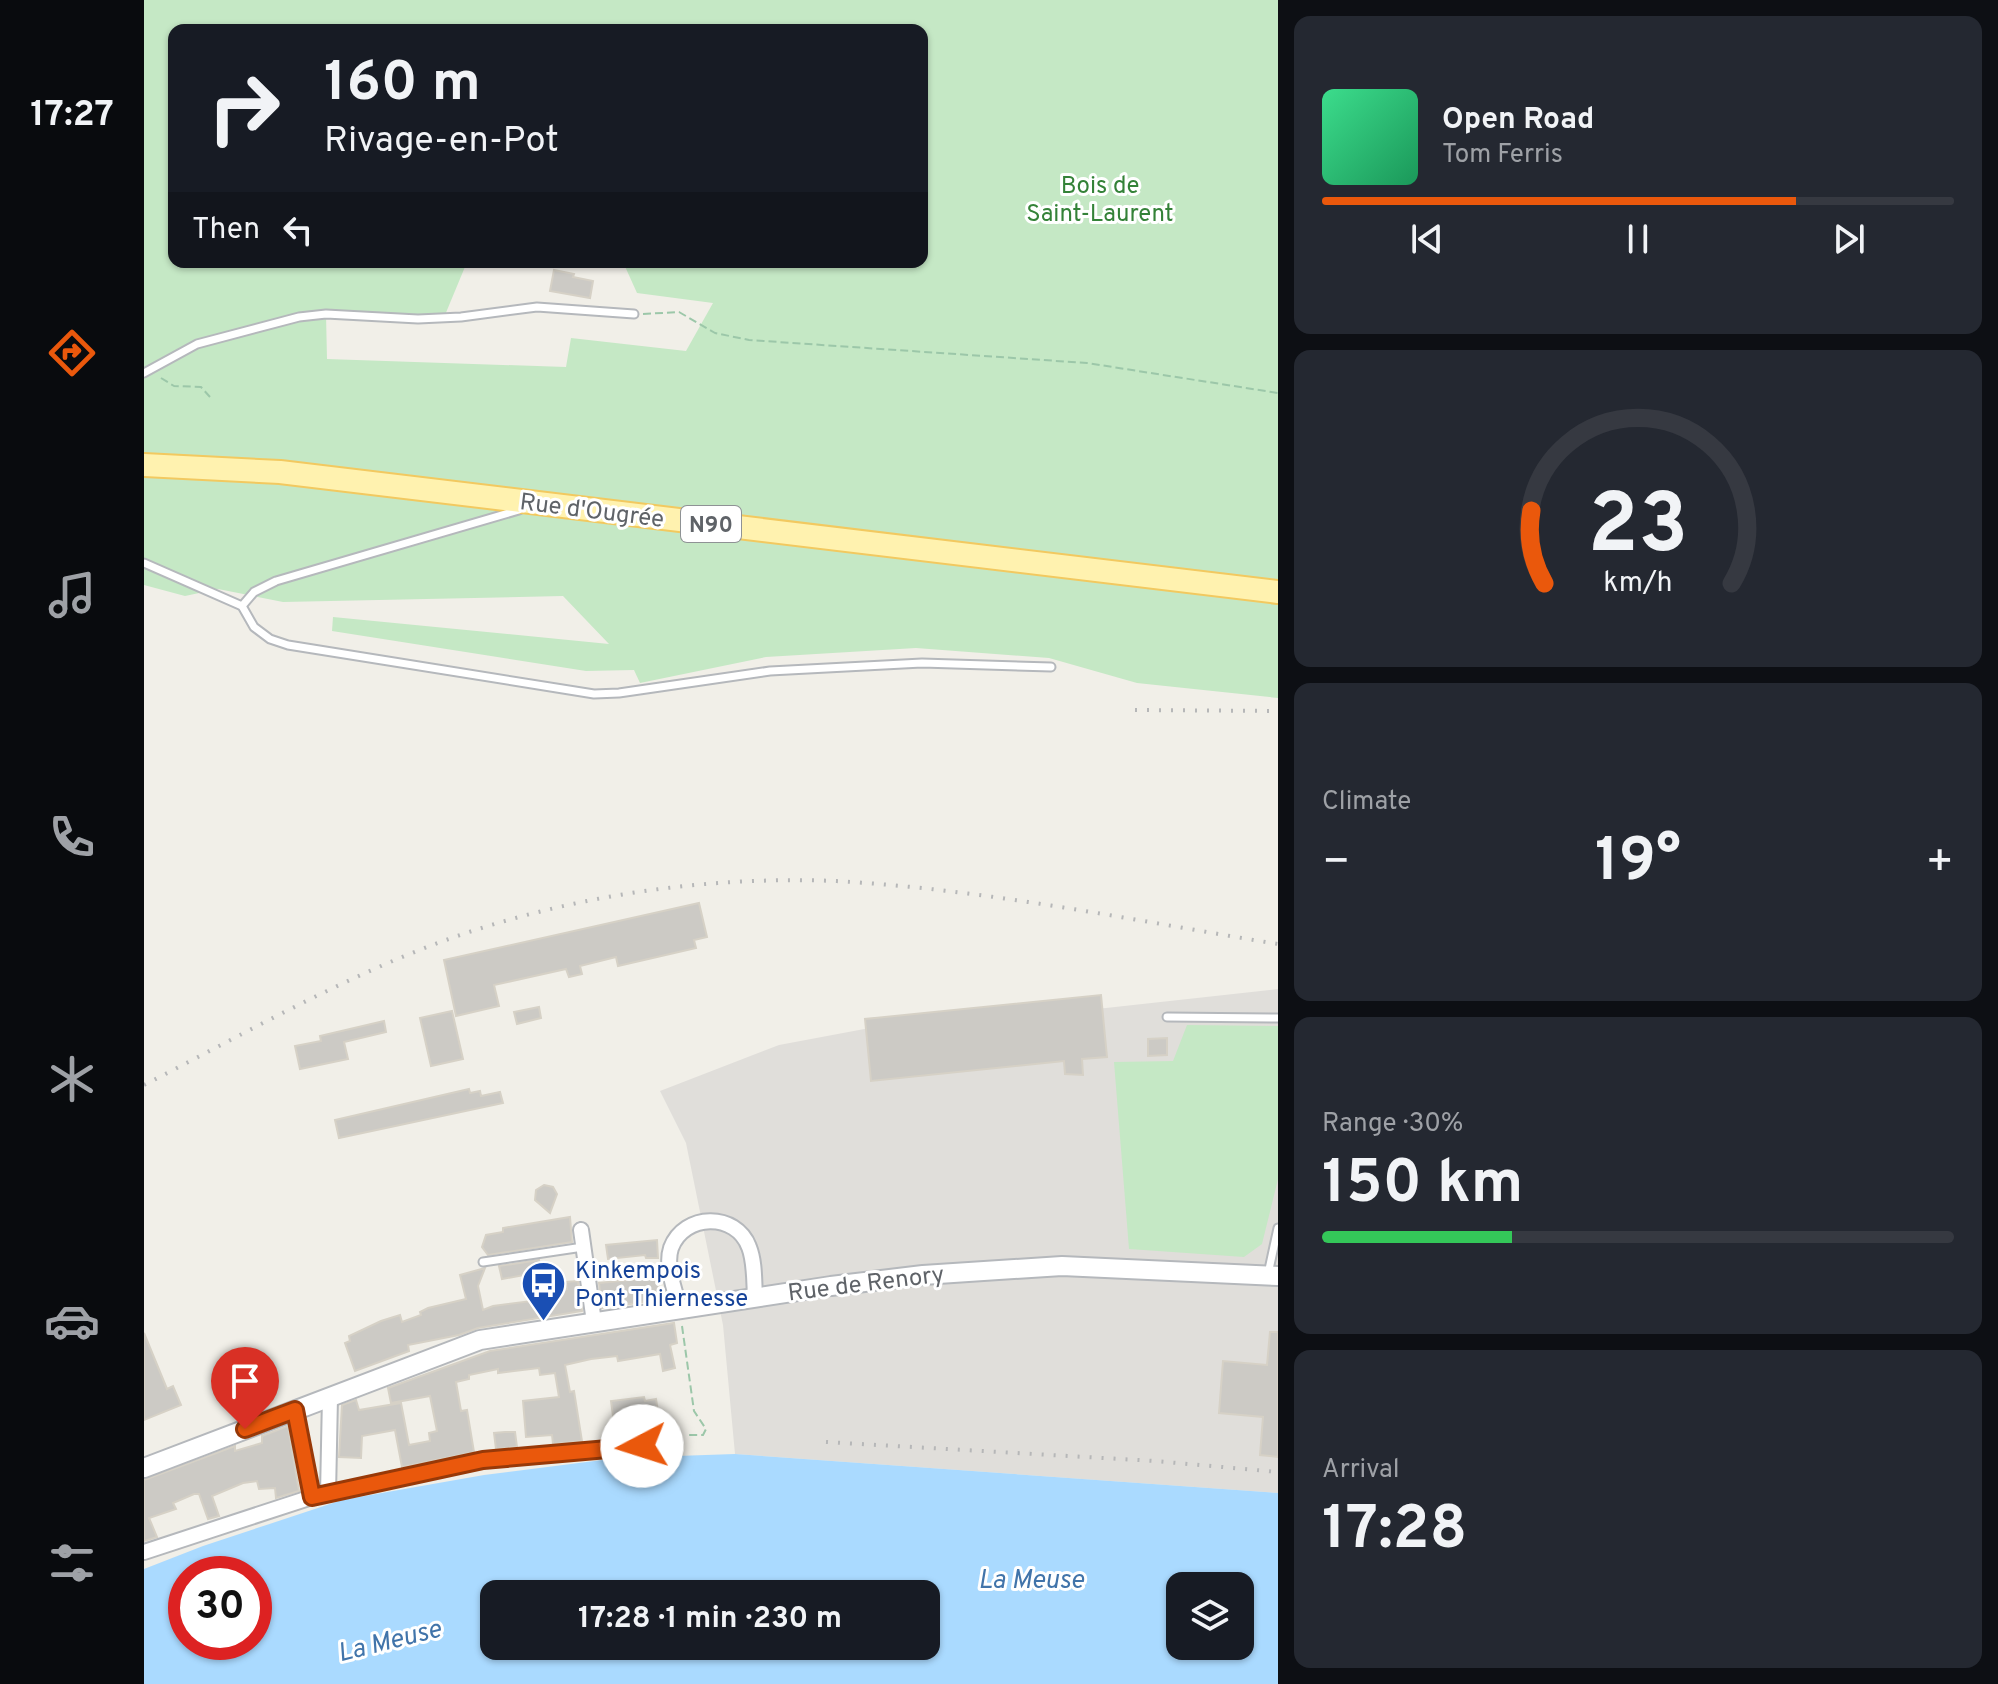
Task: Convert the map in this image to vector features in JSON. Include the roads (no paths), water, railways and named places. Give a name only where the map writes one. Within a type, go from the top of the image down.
[{"type":"main road","name":"Rue d'Ougrée","points":[[144,465],[280,472],[1278,592]]},
{"type":"street","points":[[680,1309],[669,1259],[672,1247],[685,1230],[705,1221],[720,1221],[742,1235],[750,1248],[755,1297]]},
{"type":"street","points":[[581,1230],[594,1322]]},
{"type":"street","name":"Rue de Renory","points":[[144,1468],[480,1340],[894,1277],[1045,1267],[1273,1276]]},
{"type":"street","points":[[328,1494],[330,1397]]},
{"type":"street","points":[[295,1410],[312,1497]]},
{"type":"street","points":[[144,1552],[312,1497],[483,1460],[674,1443]]},
{"type":"lane","points":[[147,372],[197,344],[299,317],[326,314],[418,319],[537,307],[634,314]]},
{"type":"lane","points":[[242,606],[254,592],[276,581],[540,504]]},
{"type":"lane","points":[[144,563],[242,606],[254,627],[270,639],[288,645],[594,694],[770,671],[922,663],[1051,667]]},
{"type":"lane","points":[[1167,1017],[1278,1018]]},
{"type":"lane","points":[[1273,1276],[1278,1228]]},
{"type":"lane","points":[[483,1262],[584,1247]]},
{"type":"water","name":"La Meuse","points":[[735,1454],[1278,1493],[1278,1684],[144,1684],[144,1569],[168,1560],[168,1660],[272,1660],[272,1556],[177,1556],[342,1500],[484,1475],[618,1458]]},
{"type":"railway","points":[[1135,710],[1278,711]]},
{"type":"railway","points":[[144,1085],[302,1003],[424,948],[511,919],[648,890],[788,880],[891,885],[1057,906],[1278,944]]},
{"type":"railway","points":[[826,1442],[1155,1461],[1278,1472]]},
{"type":"place","name":"Kinkempois Pont Thiernesse","points":[[544,1323]]},
{"type":"park label","name":"Bois de Saint-Laurent","points":[[1100,199]]}]
